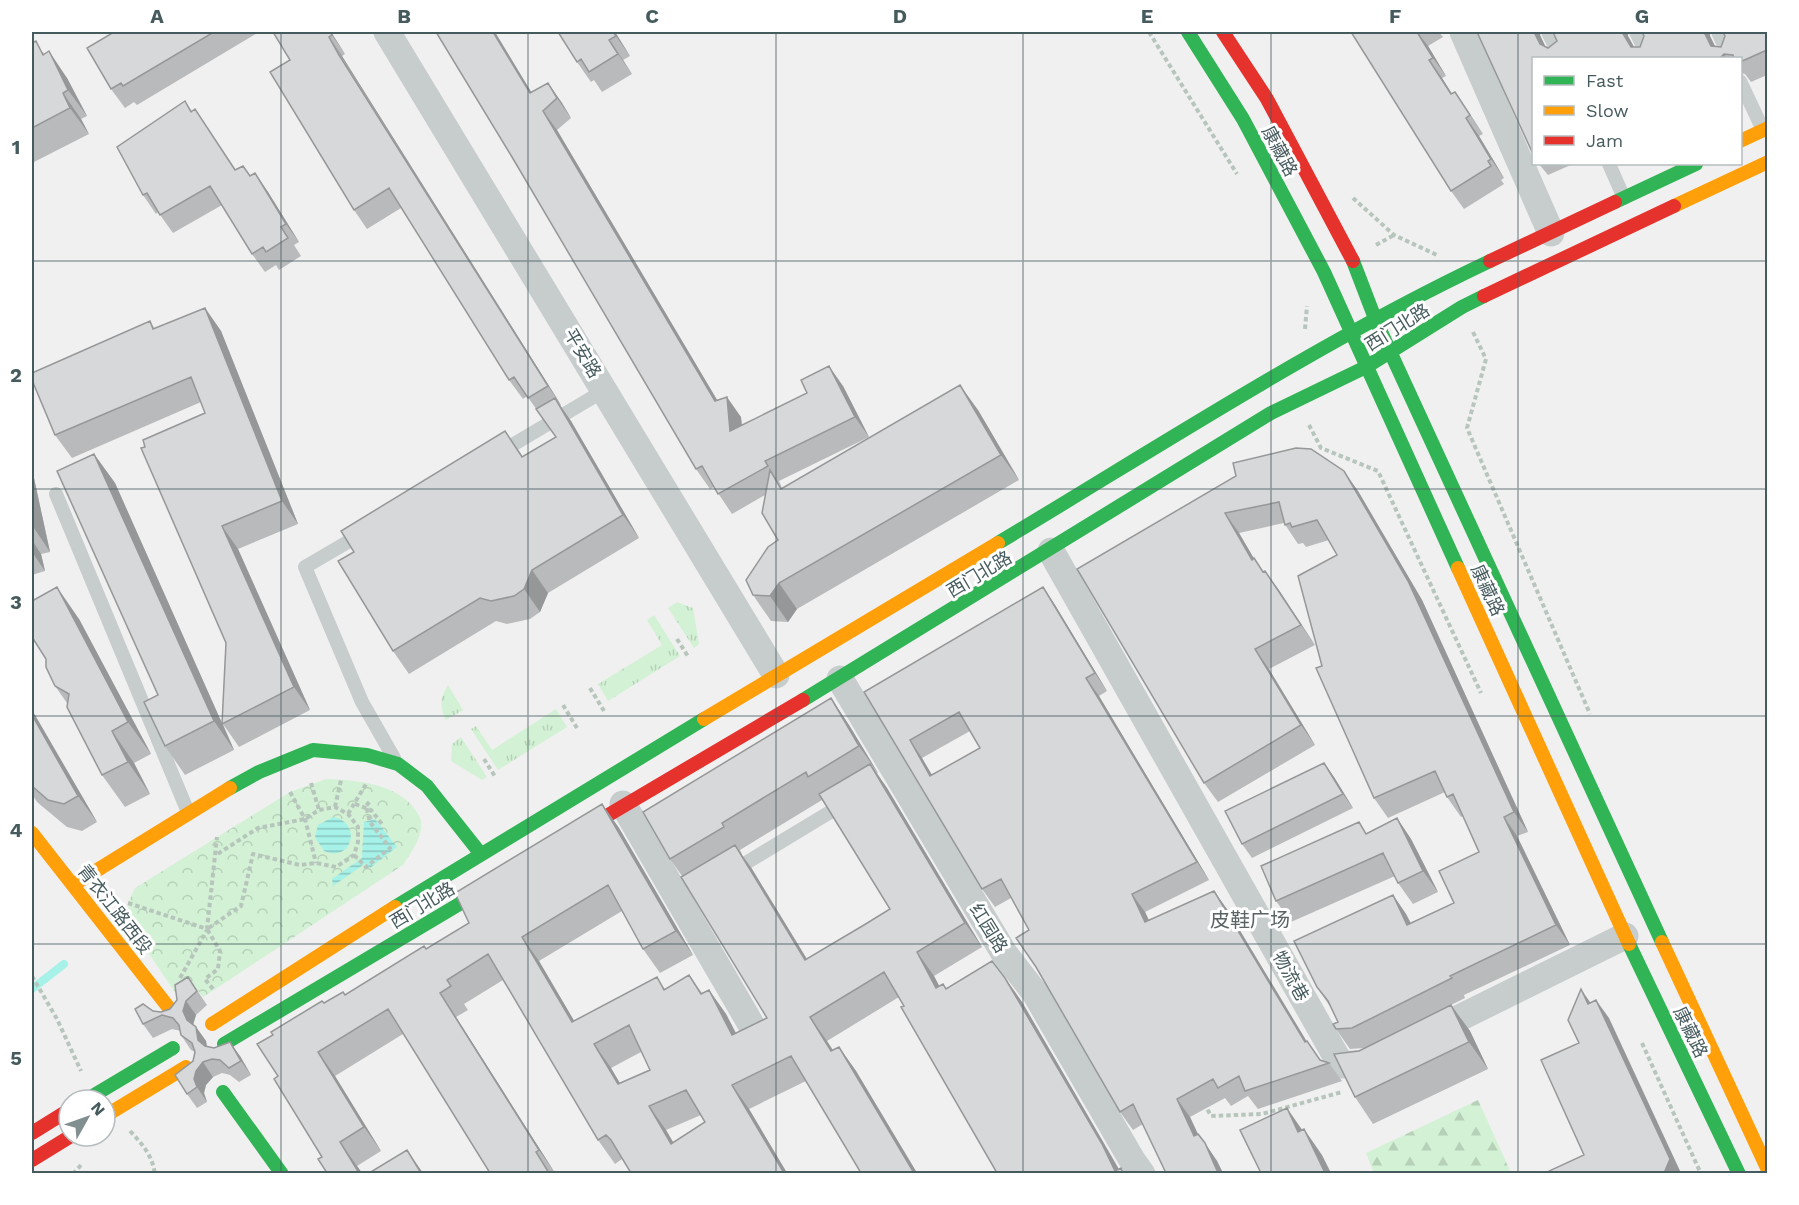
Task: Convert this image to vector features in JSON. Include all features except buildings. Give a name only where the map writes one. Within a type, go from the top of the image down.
[{"type":"main road","name":"康藏路","points":[[1188,32],[1243,119],[1324,272],[1625,936],[1739,1173]]},
{"type":"main road","name":"康藏路","points":[[1223,32],[1267,99],[1338,237],[1352,259],[1376,321],[1580,769],[1767,1170]]},
{"type":"main road","points":[[1742,140],[1765,129]]},
{"type":"main road","name":"西门北路","points":[[555,846],[622,804],[840,680],[1272,413],[1366,367],[1462,308],[1767,162]]},
{"type":"main road","name":"西门北路","points":[[212,1024],[480,853],[1282,373],[1450,280],[1694,165]]},
{"type":"main road","points":[[73,885],[188,812],[259,772],[313,750],[367,755],[398,764],[427,786],[480,853]]},
{"type":"main road","name":"青衣江路西段","points":[[32,833],[169,1008]]},
{"type":"main road","name":"西门北路","points":[[224,1044],[515,870]]},
{"type":"main road","points":[[106,1088],[173,1048]]},
{"type":"main road","points":[[117,1109],[186,1067]]},
{"type":"main road","points":[[223,1092],[282,1173]]},
{"type":"main road","points":[[32,1133],[57,1117]]},
{"type":"main road","points":[[32,1160],[57,1145]]},
{"type":"street","name":"平安路","points":[[387,32],[776,675]]},
{"type":"street","points":[[1463,32],[1551,232]]},
{"type":"street","name":"物流巷","points":[[1051,551],[1337,1069]]},
{"type":"street","name":"红园路","points":[[840,680],[891,775],[1004,953],[1035,993],[1132,1160],[1142,1173]]},
{"type":"street","points":[[622,804],[684,899],[756,1034]]},
{"type":"street","points":[[1337,1069],[1370,1063],[1625,936]]},
{"type":"lane","points":[[1548,32],[1560,57]]},
{"type":"lane","points":[[1636,32],[1648,57]]},
{"type":"lane","points":[[1718,32],[1730,57]]},
{"type":"lane","points":[[1742,85],[1765,129]]},
{"type":"lane","points":[[1609,165],[1624,198]]},
{"type":"lane","points":[[485,461],[605,390]]},
{"type":"lane","points":[[56,494],[188,812]]},
{"type":"lane","points":[[375,526],[305,567],[362,702],[398,764]]},
{"type":"lane","points":[[719,879],[857,796]]},
{"type":"path","points":[[1149,32],[1242,182]]},
{"type":"path","points":[[1348,190],[1353,200],[1394,235],[1439,256]]},
{"type":"path","points":[[1305,334],[1308,302]]},
{"type":"path","points":[[1486,359],[1467,428],[1594,723]]},
{"type":"path","points":[[1321,448],[1378,471],[1484,699]]},
{"type":"path","points":[[677,639],[689,658]]},
{"type":"path","points":[[590,688],[604,711]]},
{"type":"path","points":[[563,705],[577,728]]},
{"type":"path","points":[[484,759],[496,778]]},
{"type":"path","points":[[335,807],[341,779]]},
{"type":"path","points":[[311,783],[319,810]]},
{"type":"path","points":[[348,814],[366,783]]},
{"type":"path","points":[[290,792],[305,819],[316,862]]},
{"type":"path","points":[[366,807],[371,800]]},
{"type":"path","points":[[355,804],[366,807],[382,824]]},
{"type":"path","points":[[207,929],[242,906],[253,854],[300,865],[316,862],[336,867],[354,855],[358,826],[348,814],[335,807],[319,810],[305,819],[258,828],[216,855]]},
{"type":"path","points":[[354,855],[366,867],[390,848],[370,822],[366,807]]},
{"type":"path","points":[[178,982],[207,929],[217,837]]},
{"type":"path","points":[[128,903],[207,929],[220,951],[218,969],[205,979],[214,990]]},
{"type":"path","points":[[32,976],[57,1019],[82,1074]]},
{"type":"path","points":[[1638,1034],[1701,1173]]},
{"type":"path","points":[[1200,1096],[1212,1116],[1262,1114],[1342,1091],[1337,1069]]},
{"type":"path","points":[[123,1124],[145,1147],[153,1160],[155,1173]]},
{"type":"green space","points":[[677,602],[693,608],[699,644],[694,648],[668,608]]},
{"type":"green space","points":[[654,615],[680,656],[608,701],[598,684],[662,645],[647,620]]},
{"type":"green space","points":[[448,685],[463,710],[446,720],[441,702]]},
{"type":"green space","points":[[556,709],[567,727],[498,770],[471,729],[476,726],[492,750]]},
{"type":"green space","points":[[461,737],[487,777],[482,780],[451,761],[452,744]]},
{"type":"green space","points":[[326,779],[379,786],[392,791],[413,807],[420,818],[421,830],[403,865],[203,997],[198,991],[181,1001],[130,926],[128,903],[135,888],[290,792]]},
{"type":"green space","points":[[1478,1100],[1511,1173],[1374,1173],[1366,1153]]},
{"type":"water","points":[[333,817],[342,820],[351,833],[347,847],[341,852],[334,853],[324,851],[315,837],[318,825]]},
{"type":"water","points":[[375,819],[397,847],[370,868],[366,863],[333,886],[332,879],[362,858],[364,822]]},
{"type":"waterway","points":[[32,989],[64,964]]},
{"type":"traffic: fast","points":[[1188,32],[1243,119],[1324,272],[1458,568]]},
{"type":"traffic: fast","points":[[1615,202],[1694,165]]},
{"type":"traffic: fast","points":[[1353,261],[1376,321],[1662,942]]},
{"type":"traffic: fast","points":[[998,543],[1302,360],[1426,292],[1490,261]]},
{"type":"traffic: fast","points":[[803,700],[1271,413],[1366,367],[1462,307],[1484,296]]},
{"type":"traffic: fast","points":[[395,907],[704,719]]},
{"type":"traffic: fast","points":[[230,788],[259,772],[313,750],[367,755],[398,764],[427,786],[480,853]]},
{"type":"traffic: fast","points":[[224,1044],[498,881]]},
{"type":"traffic: fast","points":[[1629,944],[1739,1174]]},
{"type":"traffic: fast","points":[[106,1088],[173,1048]]},
{"type":"traffic: fast","points":[[223,1092],[282,1174]]},
{"type":"traffic: slow","points":[[1742,140],[1768,128]]},
{"type":"traffic: slow","points":[[1674,206],[1768,162]]},
{"type":"traffic: slow","points":[[704,719],[998,543]]},
{"type":"traffic: slow","points":[[1458,568],[1629,944]]},
{"type":"traffic: slow","points":[[73,885],[230,788]]},
{"type":"traffic: slow","points":[[32,833],[169,1008]]},
{"type":"traffic: slow","points":[[212,1024],[395,907]]},
{"type":"traffic: slow","points":[[1662,942],[1768,1170]]},
{"type":"traffic: slow","points":[[117,1109],[186,1067]]},
{"type":"traffic: jam","points":[[1223,32],[1267,99],[1353,261]]},
{"type":"traffic: jam","points":[[1490,261],[1615,202]]},
{"type":"traffic: jam","points":[[1484,296],[1674,206]]},
{"type":"traffic: jam","points":[[571,837],[803,700]]},
{"type":"traffic: jam","points":[[32,1133],[57,1117]]},
{"type":"traffic: jam","points":[[32,1160],[57,1145]]},
{"type":"district","name":"皮鞋广场","points":[[1250,920]]}]
